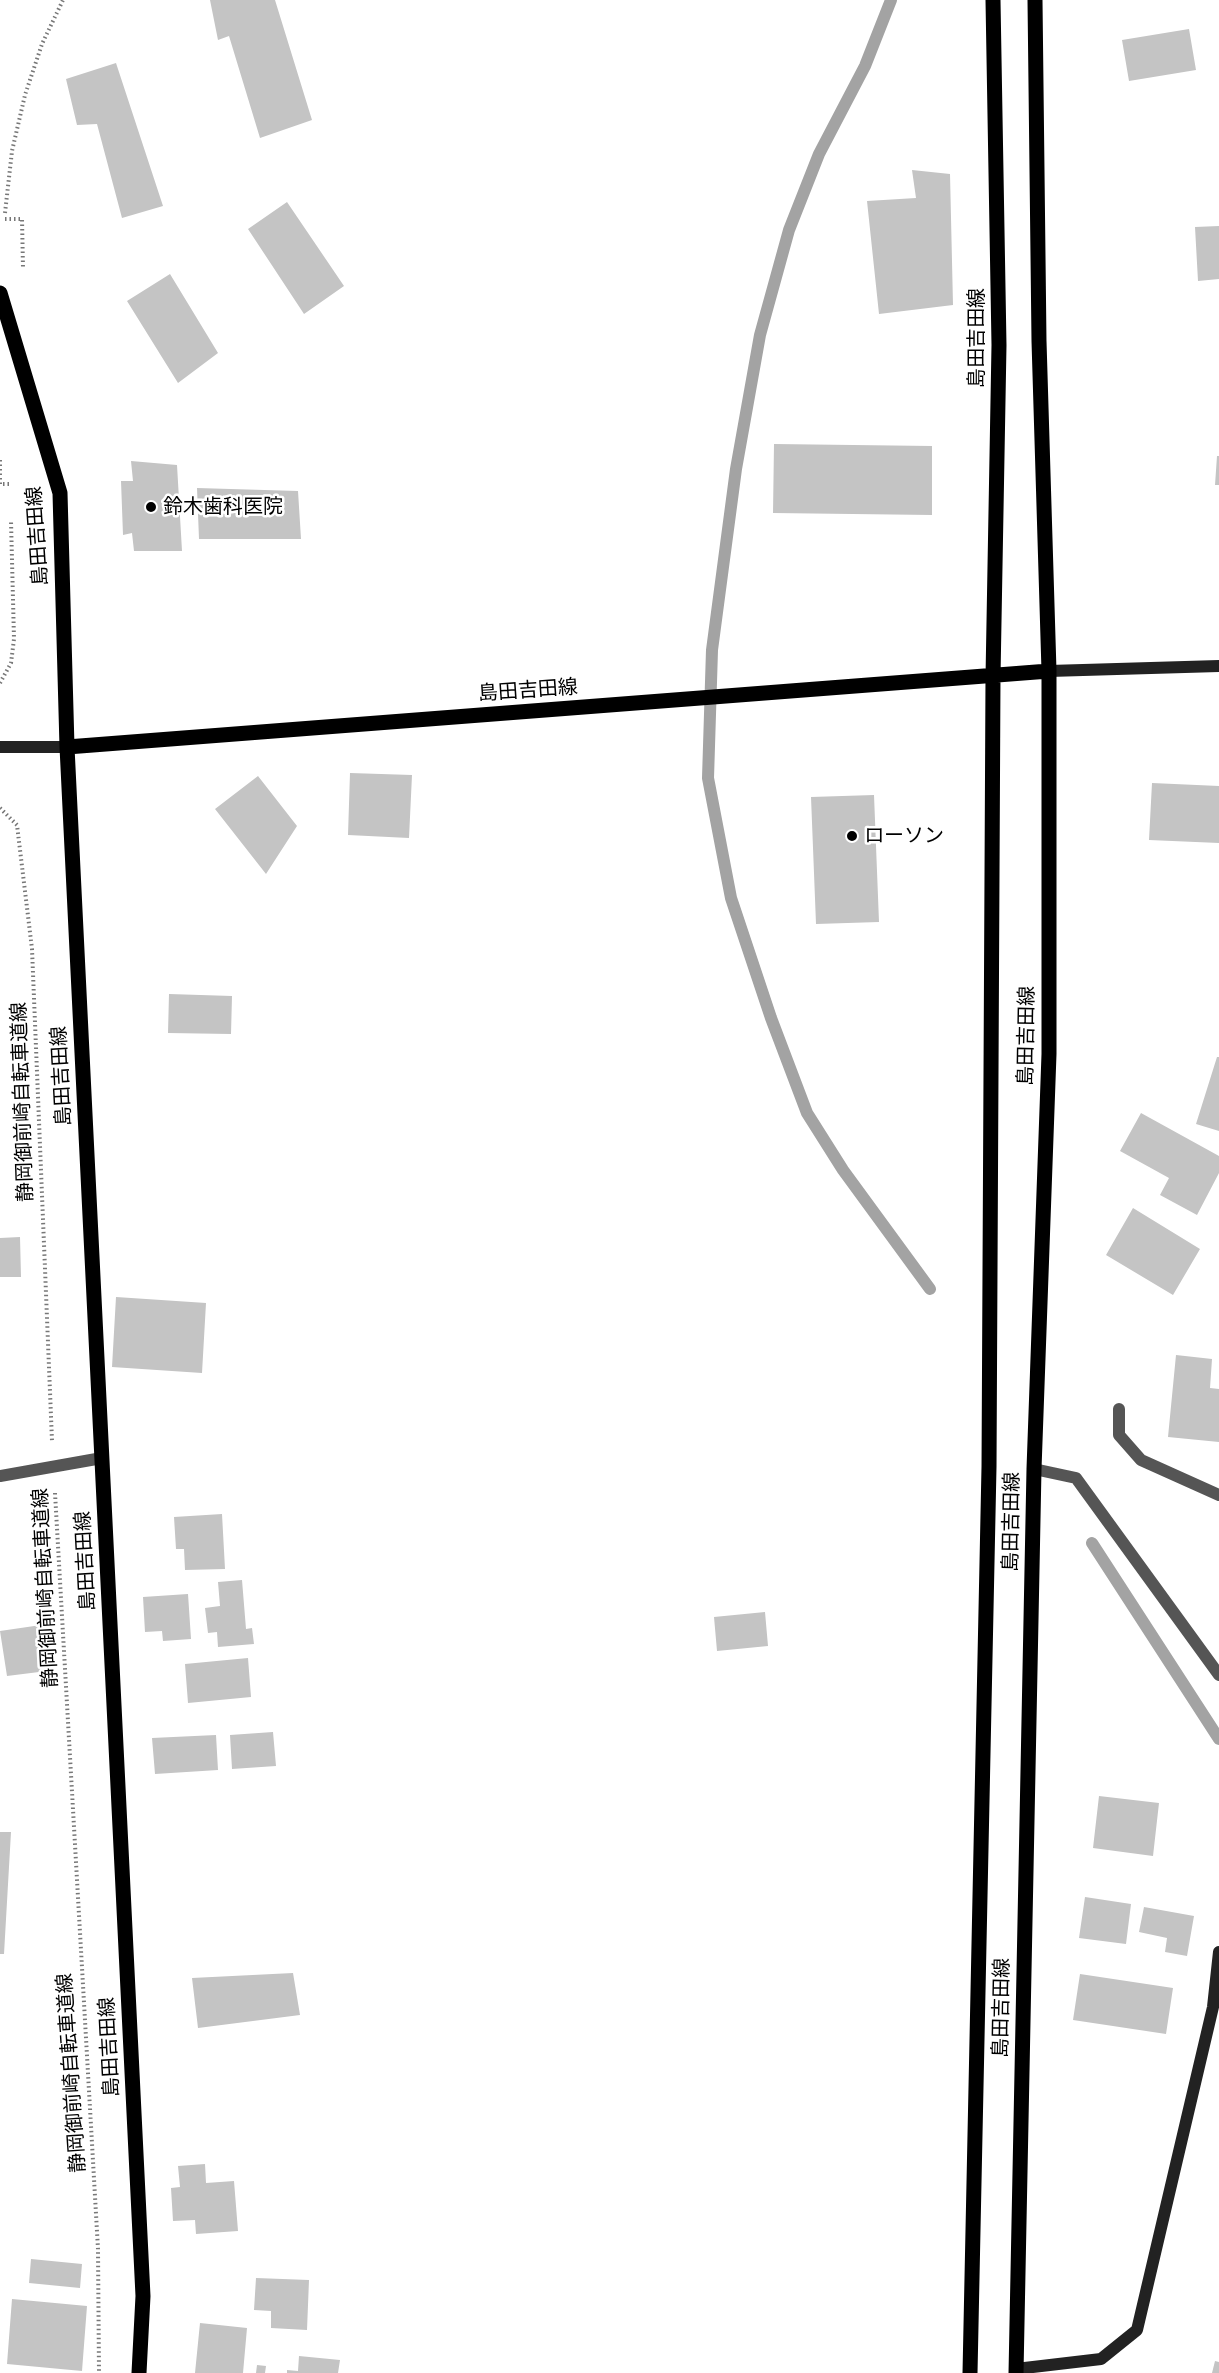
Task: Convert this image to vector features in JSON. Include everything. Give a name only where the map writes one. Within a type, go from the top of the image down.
[{"type":"main road","name":"島田吉田線","points":[[970,2373],[989,1467],[993,677],[999,345],[993,0]]},
{"type":"main road","name":"島田吉田線","points":[[1016,2371],[1034,1469],[1049,1054],[1048,671],[1039,341],[1035,0]]},
{"type":"main road","name":"島田吉田線","points":[[0,293],[60,493],[67,747],[143,2296],[139,2373]]},
{"type":"main road","name":"島田吉田線","points":[[67,747],[1048,671]]},
{"type":"street","points":[[1048,671],[1219,666]]},
{"type":"street","points":[[0,747],[67,747]]},
{"type":"street","points":[[1119,1409],[1119,1435],[1141,1460],[1219,1495]]},
{"type":"street","points":[[0,1476],[102,1458]]},
{"type":"street","points":[[1034,1469],[1076,1478],[1219,1675]]},
{"type":"street","points":[[1016,2371],[1101,2360],[1137,2330],[1213,2007],[1219,1952]]},
{"type":"path","points":[[23,268],[22,219],[5,216],[12,151],[25,94],[42,44],[63,0]]},
{"type":"path","points":[[0,460],[0,484],[11,484]]},
{"type":"path","points":[[0,683],[10,663],[14,639],[11,521]]},
{"type":"path","name":"静岡御前崎自転車道線","points":[[0,808],[17,825],[32,949],[53,1467],[98,2249],[99,2373]]},
{"type":"building","points":[[210,0],[275,0],[312,120],[260,138],[229,36],[218,40]]},
{"type":"building","points":[[1189,29],[1196,70],[1129,81],[1122,40]]},
{"type":"building","points":[[116,63],[163,206],[122,218],[97,124],[77,125],[66,79]]},
{"type":"building","points":[[912,170],[950,174],[953,305],[879,314],[867,201],[916,198]]},
{"type":"building","points":[[287,202],[344,286],[304,314],[248,229]]},
{"type":"building","points":[[1219,226],[1219,279],[1198,281],[1195,227]]},
{"type":"building","points":[[170,274],[218,353],[178,383],[127,301]]},
{"type":"building","points":[[774,444],[932,446],[932,515],[773,513]]},
{"type":"building","points":[[1217,456],[1219,456],[1219,485],[1215,485]]},
{"type":"building","name":"鈴木歯科医院","points":[[131,461],[177,465],[182,551],[134,551],[132,533],[123,535],[121,481],[133,481]]},
{"type":"building","points":[[197,488],[298,491],[301,539],[199,539]]},
{"type":"building","points":[[350,773],[412,775],[409,838],[348,835]]},
{"type":"building","points":[[258,776],[297,826],[266,874],[215,809]]},
{"type":"building","points":[[1152,783],[1219,786],[1219,843],[1149,840]]},
{"type":"building","points":[[874,795],[879,922],[816,924],[811,797]]},
{"type":"building","points":[[169,994],[232,996],[231,1034],[168,1033]]},
{"type":"building","points":[[1217,1057],[1219,1057],[1219,1131],[1196,1124]]},
{"type":"building","points":[[1141,1113],[1219,1156],[1219,1173],[1197,1215],[1160,1195],[1169,1178],[1120,1151]]},
{"type":"building","points":[[1133,1208],[1200,1249],[1173,1295],[1106,1255]]},
{"type":"building","points":[[20,1237],[21,1277],[0,1277],[0,1238]]},
{"type":"building","points":[[116,1297],[206,1303],[202,1373],[112,1367]]},
{"type":"building","points":[[1176,1355],[1212,1359],[1210,1388],[1219,1389],[1219,1442],[1168,1437]]},
{"type":"building","points":[[222,1514],[225,1569],[185,1570],[184,1549],[176,1549],[174,1517]]},
{"type":"building","points":[[242,1580],[246,1629],[252,1628],[254,1644],[218,1647],[217,1632],[208,1633],[205,1608],[220,1606],[218,1582]]},
{"type":"building","points":[[188,1594],[191,1639],[163,1641],[162,1631],[145,1632],[143,1597]]},
{"type":"building","points":[[765,1612],[768,1646],[717,1651],[714,1617]]},
{"type":"building","points":[[48,1624],[55,1670],[7,1676],[0,1631]]},
{"type":"building","points":[[248,1658],[251,1697],[188,1703],[185,1664]]},
{"type":"building","points":[[273,1732],[276,1766],[232,1769],[230,1735]]},
{"type":"building","points":[[216,1735],[218,1770],[155,1774],[152,1738]]},
{"type":"building","points":[[1099,1796],[1159,1803],[1153,1856],[1093,1848]]},
{"type":"building","points":[[0,1832],[11,1832],[4,1954],[0,1954]]},
{"type":"building","points":[[1085,1897],[1131,1904],[1126,1944],[1079,1938]]},
{"type":"building","points":[[1144,1907],[1194,1916],[1187,1956],[1165,1952],[1167,1938],[1139,1932]]},
{"type":"building","points":[[293,1973],[300,2015],[198,2028],[192,1978]]},
{"type":"building","points":[[1080,1974],[1173,1988],[1166,2034],[1073,2020]]},
{"type":"building","points":[[205,2164],[206,2183],[234,2181],[238,2231],[196,2234],[195,2220],[173,2221],[171,2188],[180,2187],[178,2166]]},
{"type":"building","points":[[31,2259],[82,2264],[80,2288],[29,2283]]},
{"type":"building","points":[[256,2278],[309,2280],[307,2330],[271,2328],[271,2311],[254,2310]]},
{"type":"building","points":[[12,2299],[87,2306],[82,2371],[7,2364]]},
{"type":"building","points":[[200,2323],[247,2328],[243,2373],[195,2373]]},
{"type":"building","points":[[299,2356],[340,2360],[338,2373],[287,2373],[287,2370],[298,2371]]},
{"type":"building","points":[[1215,2361],[1219,2362],[1219,2373],[1212,2373]]},
{"type":"building","points":[[257,2365],[266,2366],[265,2373],[256,2373]]},
{"type":"waterway","points":[[891,0],[865,66],[819,154],[789,230],[760,335],[736,469],[712,650],[708,778],[731,898],[771,1018],[807,1113],[843,1170],[930,1289]]},
{"type":"waterway","points":[[1092,1543],[1219,1739]]},
{"type":"place","name":"鈴木歯科医院","points":[[151,507]]},
{"type":"place","name":"ローソン","points":[[852,836]]}]
